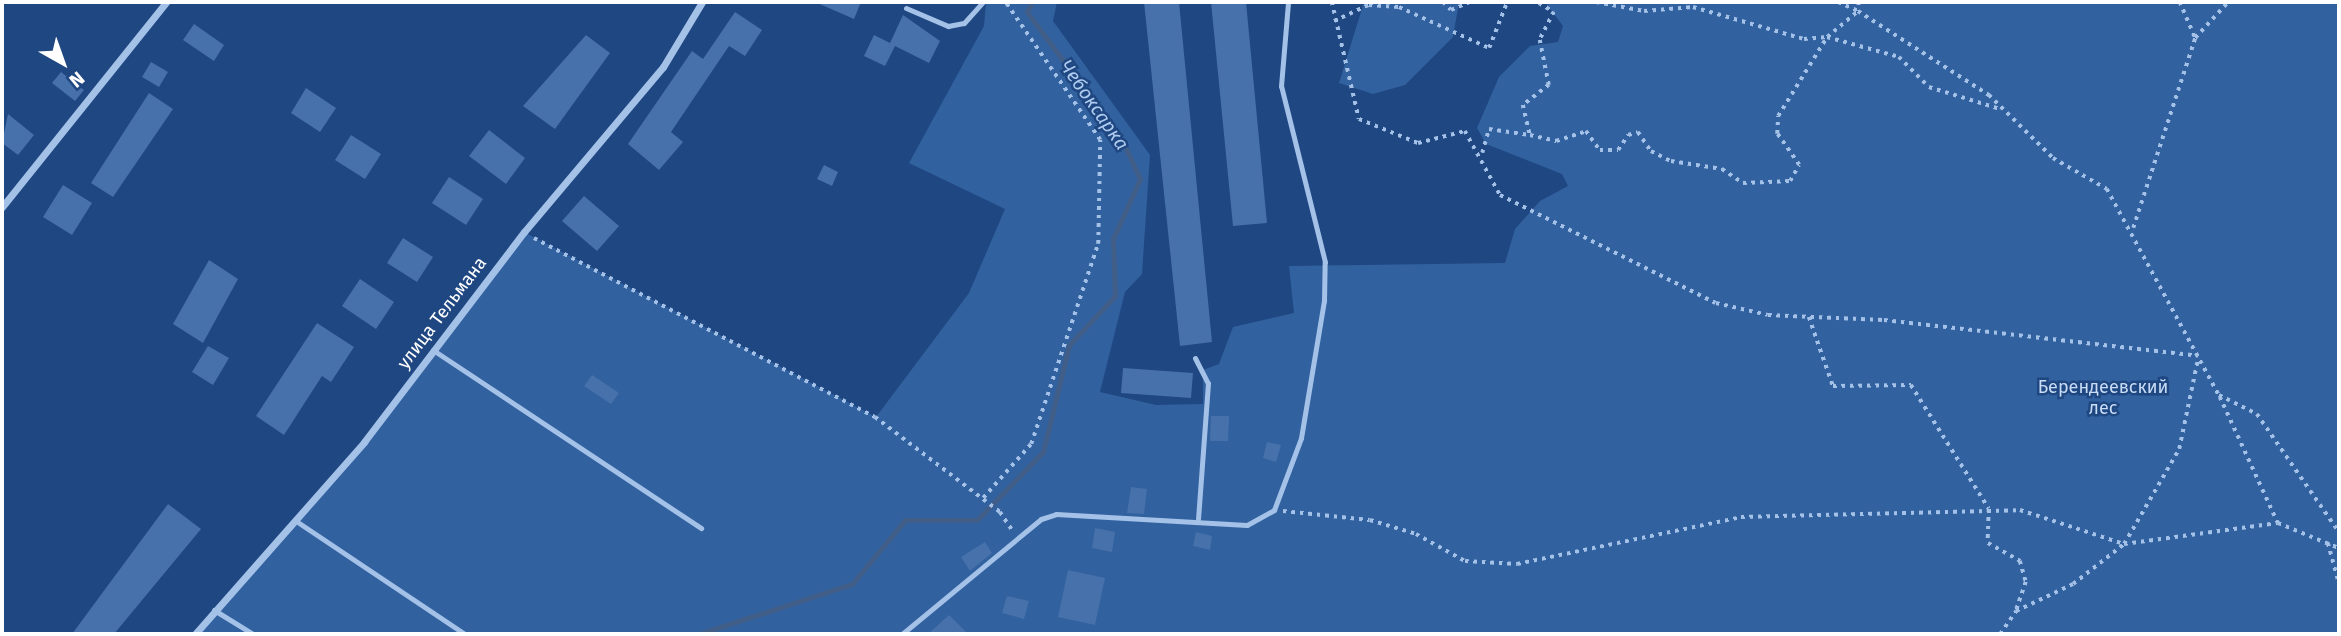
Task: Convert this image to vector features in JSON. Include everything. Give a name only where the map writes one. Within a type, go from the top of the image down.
[{"type":"street","points":[[2,206],[166,2]]},
{"type":"street","name":"улица Тельмана","points":[[194,634],[299,523],[524,232],[663,67],[702,2]]},
{"type":"lane","points":[[906,8],[948,26],[964,23],[983,2]]},
{"type":"lane","points":[[902,634],[1017,537],[1056,514],[1198,519],[1247,525],[1262,522],[1274,510],[1301,438],[1324,301],[1325,262],[1281,86],[1288,2]]},
{"type":"lane","points":[[433,349],[701,528]]},
{"type":"lane","points":[[1195,358],[1208,383],[1198,519]]},
{"type":"lane","points":[[299,523],[465,634]]},
{"type":"lane","points":[[214,610],[253,634]]},
{"type":"path","points":[[983,498],[1031,444],[1098,244],[1100,140],[1005,2]]},
{"type":"path","points":[[1332,2],[1334,21],[1359,119],[1418,143],[1465,131],[1482,156],[1500,195],[1704,297],[1768,315],[2198,356]]},
{"type":"path","points":[[1443,2],[1451,10],[1471,2]]},
{"type":"path","points":[[1334,21],[1369,5],[1399,7],[1489,48],[1507,2]]},
{"type":"path","points":[[1538,3],[1551,2]]},
{"type":"path","points":[[1596,2],[1644,11],[1693,7],[1804,39],[1828,37],[1899,57],[1929,87],[2002,109]]},
{"type":"path","points":[[1838,2],[1858,11]]},
{"type":"path","points":[[1848,2],[2002,109],[2053,158],[2107,189],[2133,229],[2219,395],[2278,523]]},
{"type":"path","points":[[1482,156],[1489,129],[1556,141],[1586,131],[1600,150],[1618,150],[1639,132],[1651,151],[1671,161],[1722,169],[1743,183],[1790,181],[1798,165],[1777,134],[1778,116],[1828,37],[1858,11],[1859,2]]},
{"type":"path","points":[[2180,2],[2195,38]]},
{"type":"path","points":[[2133,229],[2195,38],[2228,2]]},
{"type":"path","points":[[1530,135],[1523,105],[1549,85],[1541,40],[1554,12],[1538,3]]},
{"type":"path","points":[[524,232],[876,417],[1000,512],[1017,537]]},
{"type":"path","points":[[1808,317],[1832,386],[1911,384],[1989,509],[1988,543],[2020,561],[2025,582],[2016,611],[2000,634]]},
{"type":"path","points":[[2016,611],[2073,584],[2124,544],[2179,449],[2198,356]]},
{"type":"path","points":[[2219,395],[2257,414],[2339,532]]},
{"type":"path","points":[[1274,510],[1370,520],[1416,534],[1465,561],[1517,564],[1741,517],[1989,509],[2020,510],[2124,544],[2278,523],[2339,548]]},
{"type":"path","points":[[2328,543],[2339,583]]},
{"type":"green space","name":"Берендеевский лес","points":[[986,2],[1057,2],[1053,21],[1150,155],[1142,274],[1125,292],[1100,392],[1156,405],[1203,404],[1203,370],[1219,364],[1233,327],[1294,313],[1289,266],[1505,263],[1515,229],[1540,201],[1568,186],[1562,174],[1486,144],[1477,128],[1499,77],[1530,46],[1558,42],[1563,26],[1545,2],[2339,2],[2339,634],[195,634],[326,490],[524,232],[876,417],[969,293],[1005,209],[909,163],[984,26]]},
{"type":"green space","points":[[1364,2],[1459,2],[1453,37],[1405,85],[1373,94],[1339,83]]},
{"type":"building","points":[[815,2],[861,2],[854,19]]},
{"type":"building","points":[[1144,2],[1179,2],[1212,342],[1180,346]]},
{"type":"building","points":[[1211,2],[1246,2],[1267,223],[1233,226]]},
{"type":"building","points":[[735,12],[762,30],[745,56],[729,46],[671,132],[683,142],[659,170],[628,144],[692,51],[703,59]]},
{"type":"building","points":[[903,15],[940,41],[929,63],[895,46],[885,66],[864,56],[874,35],[890,43]]},
{"type":"building","points":[[194,24],[224,45],[214,61],[183,40]]},
{"type":"building","points":[[586,35],[610,53],[555,129],[523,106]]},
{"type":"building","points":[[151,62],[168,72],[159,87],[142,77]]},
{"type":"building","points":[[61,72],[84,90],[75,101],[52,83]]},
{"type":"building","points":[[306,88],[336,108],[320,132],[291,113]]},
{"type":"building","points":[[149,93],[173,109],[113,197],[91,183]]},
{"type":"building","points":[[8,114],[34,135],[18,155],[2,143]]},
{"type":"building","points":[[489,130],[525,158],[506,184],[469,156]]},
{"type":"building","points":[[351,135],[381,154],[365,179],[335,160]]},
{"type":"building","points":[[824,165],[838,172],[832,186],[817,179]]},
{"type":"building","points":[[449,177],[483,199],[466,225],[432,203]]},
{"type":"building","points":[[63,185],[92,203],[72,235],[43,217]]},
{"type":"building","points":[[584,196],[619,226],[597,251],[562,221]]},
{"type":"building","points":[[403,238],[433,257],[417,282],[387,263]]},
{"type":"building","points":[[209,260],[238,279],[203,343],[173,324]]},
{"type":"building","points":[[360,279],[394,302],[376,329],[342,306]]},
{"type":"building","points":[[317,323],[354,347],[331,382],[322,376],[284,435],[256,416]]},
{"type":"building","points":[[208,346],[229,358],[213,385],[192,372]]},
{"type":"building","points":[[1123,368],[1193,373],[1191,398],[1121,393]]},
{"type":"building","points":[[592,375],[619,393],[611,404],[584,386]]},
{"type":"building","points":[[1211,416],[1229,416],[1228,441],[1210,441]]},
{"type":"building","points":[[1267,442],[1281,445],[1276,462],[1263,458]]},
{"type":"building","points":[[1131,487],[1147,489],[1144,514],[1127,513]]},
{"type":"building","points":[[168,504],[201,529],[114,634],[72,634]]},
{"type":"building","points":[[1095,528],[1115,532],[1112,552],[1092,548]]},
{"type":"building","points":[[1196,532],[1212,536],[1210,550],[1193,546]]},
{"type":"building","points":[[985,542],[992,553],[970,571],[961,557]]},
{"type":"building","points":[[1068,570],[1105,578],[1095,625],[1058,617]]},
{"type":"building","points":[[1007,596],[1029,601],[1024,619],[1002,613]]},
{"type":"building","points":[[949,615],[968,634],[928,634]]},
{"type":"waterway","name":"Чебоксарка","points":[[699,634],[852,584],[905,520],[977,520],[1043,452],[1069,345],[1115,296],[1113,239],[1140,179],[1122,140],[1027,12],[1032,2]]}]
